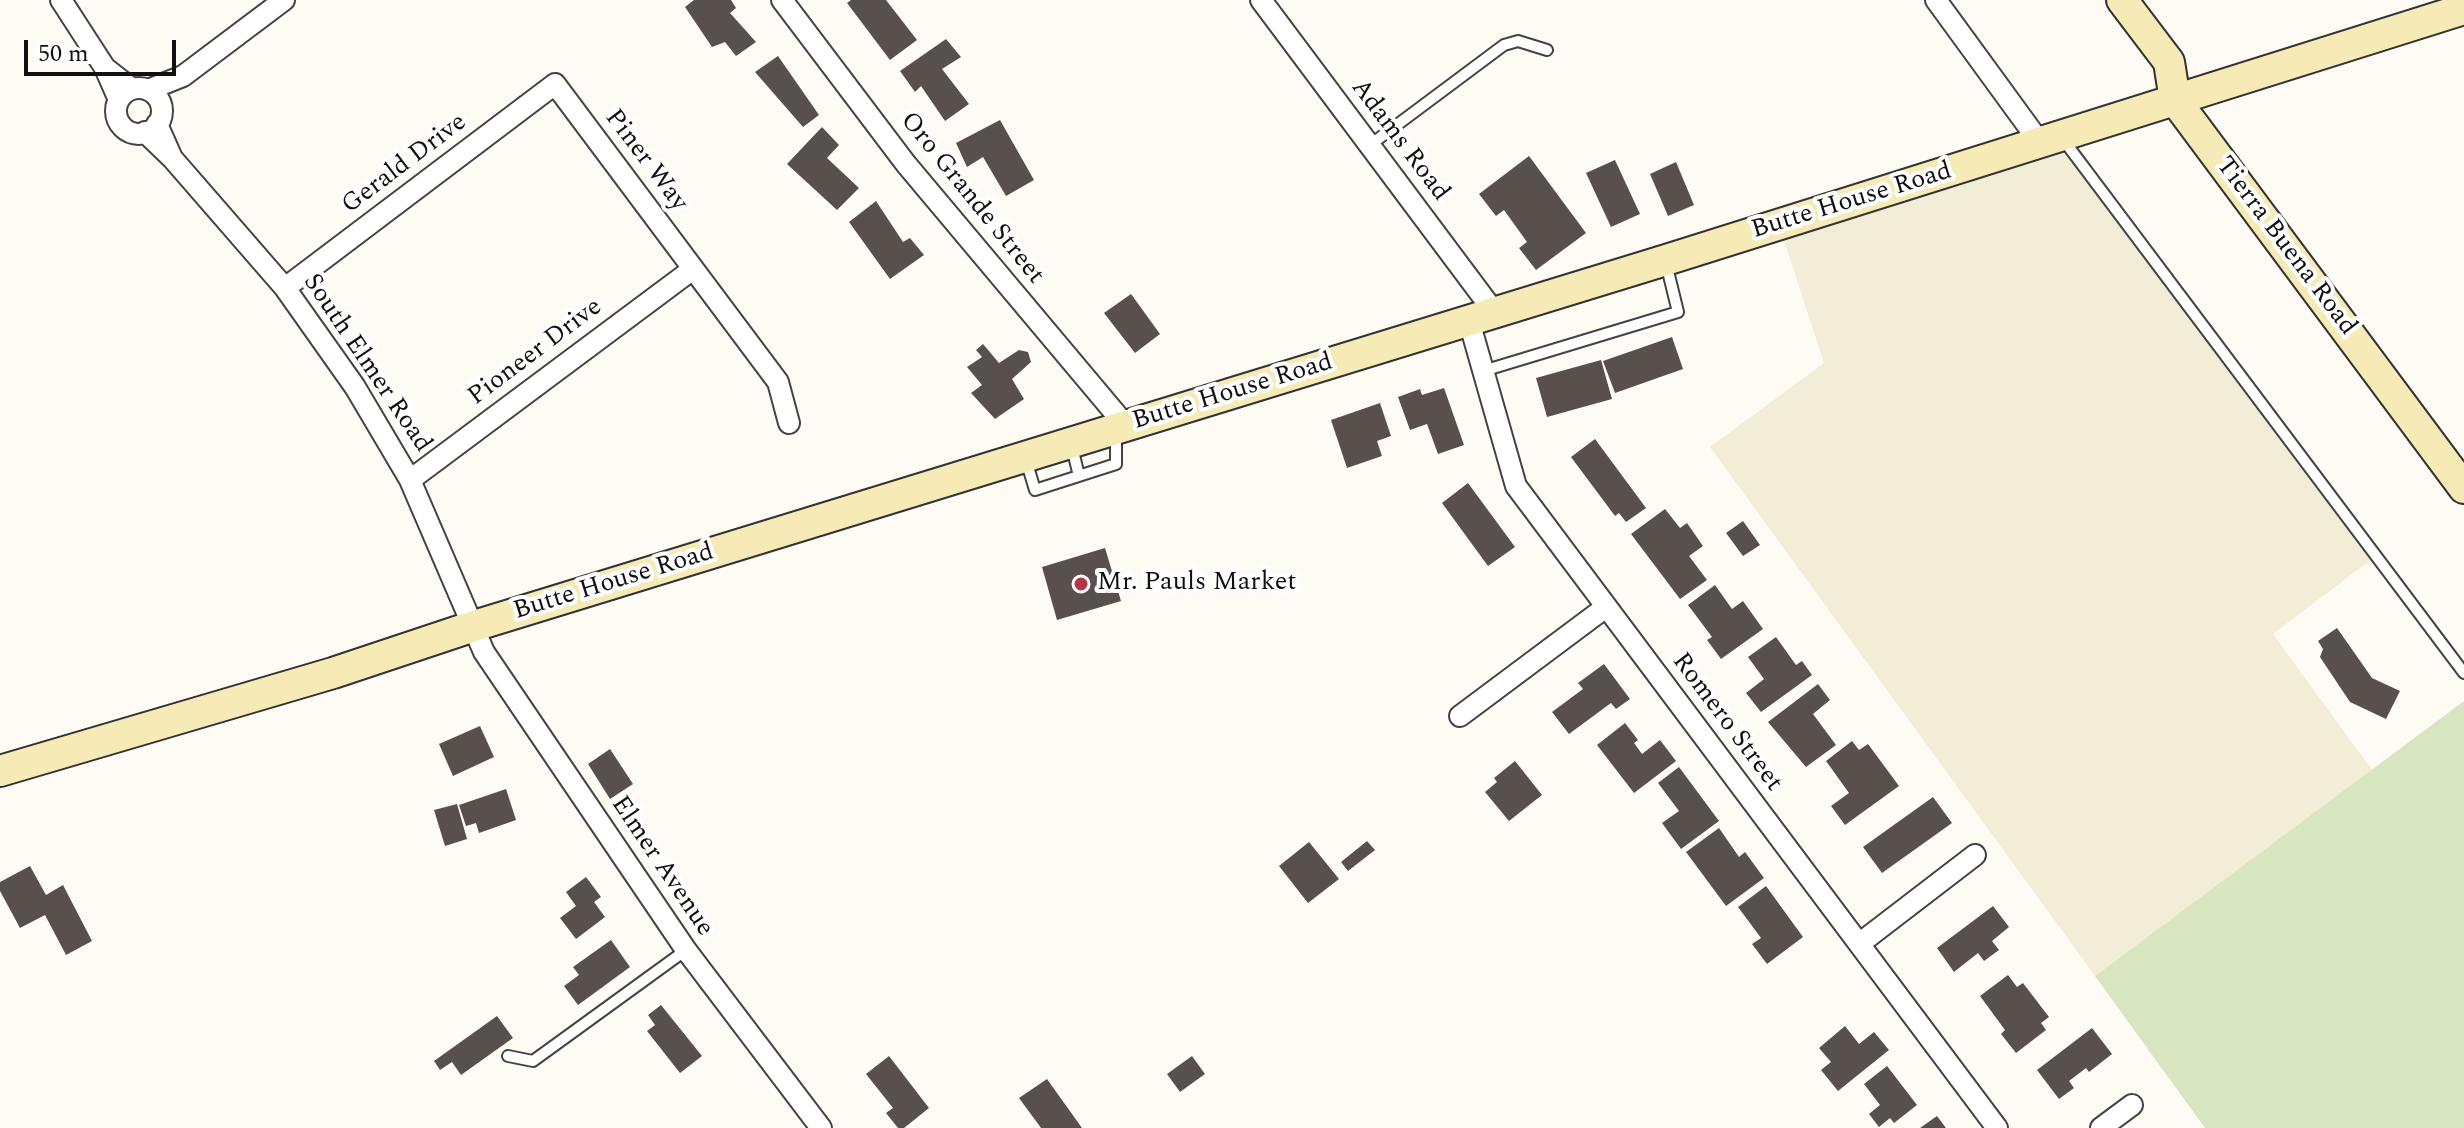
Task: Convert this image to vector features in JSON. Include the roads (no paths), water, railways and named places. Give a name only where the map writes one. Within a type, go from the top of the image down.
[{"type":"main road","name":"Tierra Buena Road","points":[[2122,0],[2169,62],[2175,100],[2464,488]]},
{"type":"main road","name":"Butte House Road","points":[[0,771],[333,673],[474,626],[1666,260],[2464,9]]},
{"type":"street","points":[[61,0],[105,68],[133,93],[155,121]]},
{"type":"street","points":[[183,76],[155,121],[134,133],[120,122],[117,111],[133,93],[183,76],[284,0]]},
{"type":"street","name":"Oro Grande Street","points":[[782,0],[906,164],[1121,428]]},
{"type":"street","name":"Adams Road","points":[[1261,0],[1370,145],[1482,317]]},
{"type":"street","points":[[1936,0],[2051,140]]},
{"type":"street","name":"Piner Way","points":[[555,84],[778,382],[789,423]]},
{"type":"street","name":"Gerald Drive","points":[[285,288],[555,84]]},
{"type":"street","name":"South Elmer Road","points":[[155,121],[172,158],[285,288],[355,387],[410,480],[474,626]]},
{"type":"street","name":"Pioneer Drive","points":[[410,480],[693,269]]},
{"type":"street","name":"Romero Street","points":[[1482,317],[1483,371],[1516,486],[1997,1128]]},
{"type":"street","points":[[1460,716],[1606,607]]},
{"type":"street","name":"Elmer Avenue","points":[[474,626],[484,652],[686,950],[816,1126]]},
{"type":"street","points":[[1859,944],[1975,855]]},
{"type":"street","points":[[2101,1128],[2132,1105]]},
{"type":"lane","points":[[1370,145],[1504,45],[1518,41],[1547,50]]},
{"type":"lane","points":[[2051,140],[2464,673]]},
{"type":"lane","points":[[1483,371],[1678,312],[1666,260]]},
{"type":"lane","points":[[1026,458],[1035,490],[1116,464],[1121,428]]},
{"type":"lane","points":[[1071,443],[1079,476]]},
{"type":"lane","points":[[508,1056],[533,1061],[686,950]]},
{"type":"place","name":"Mr. Pauls Market","points":[[1081,584]]}]
